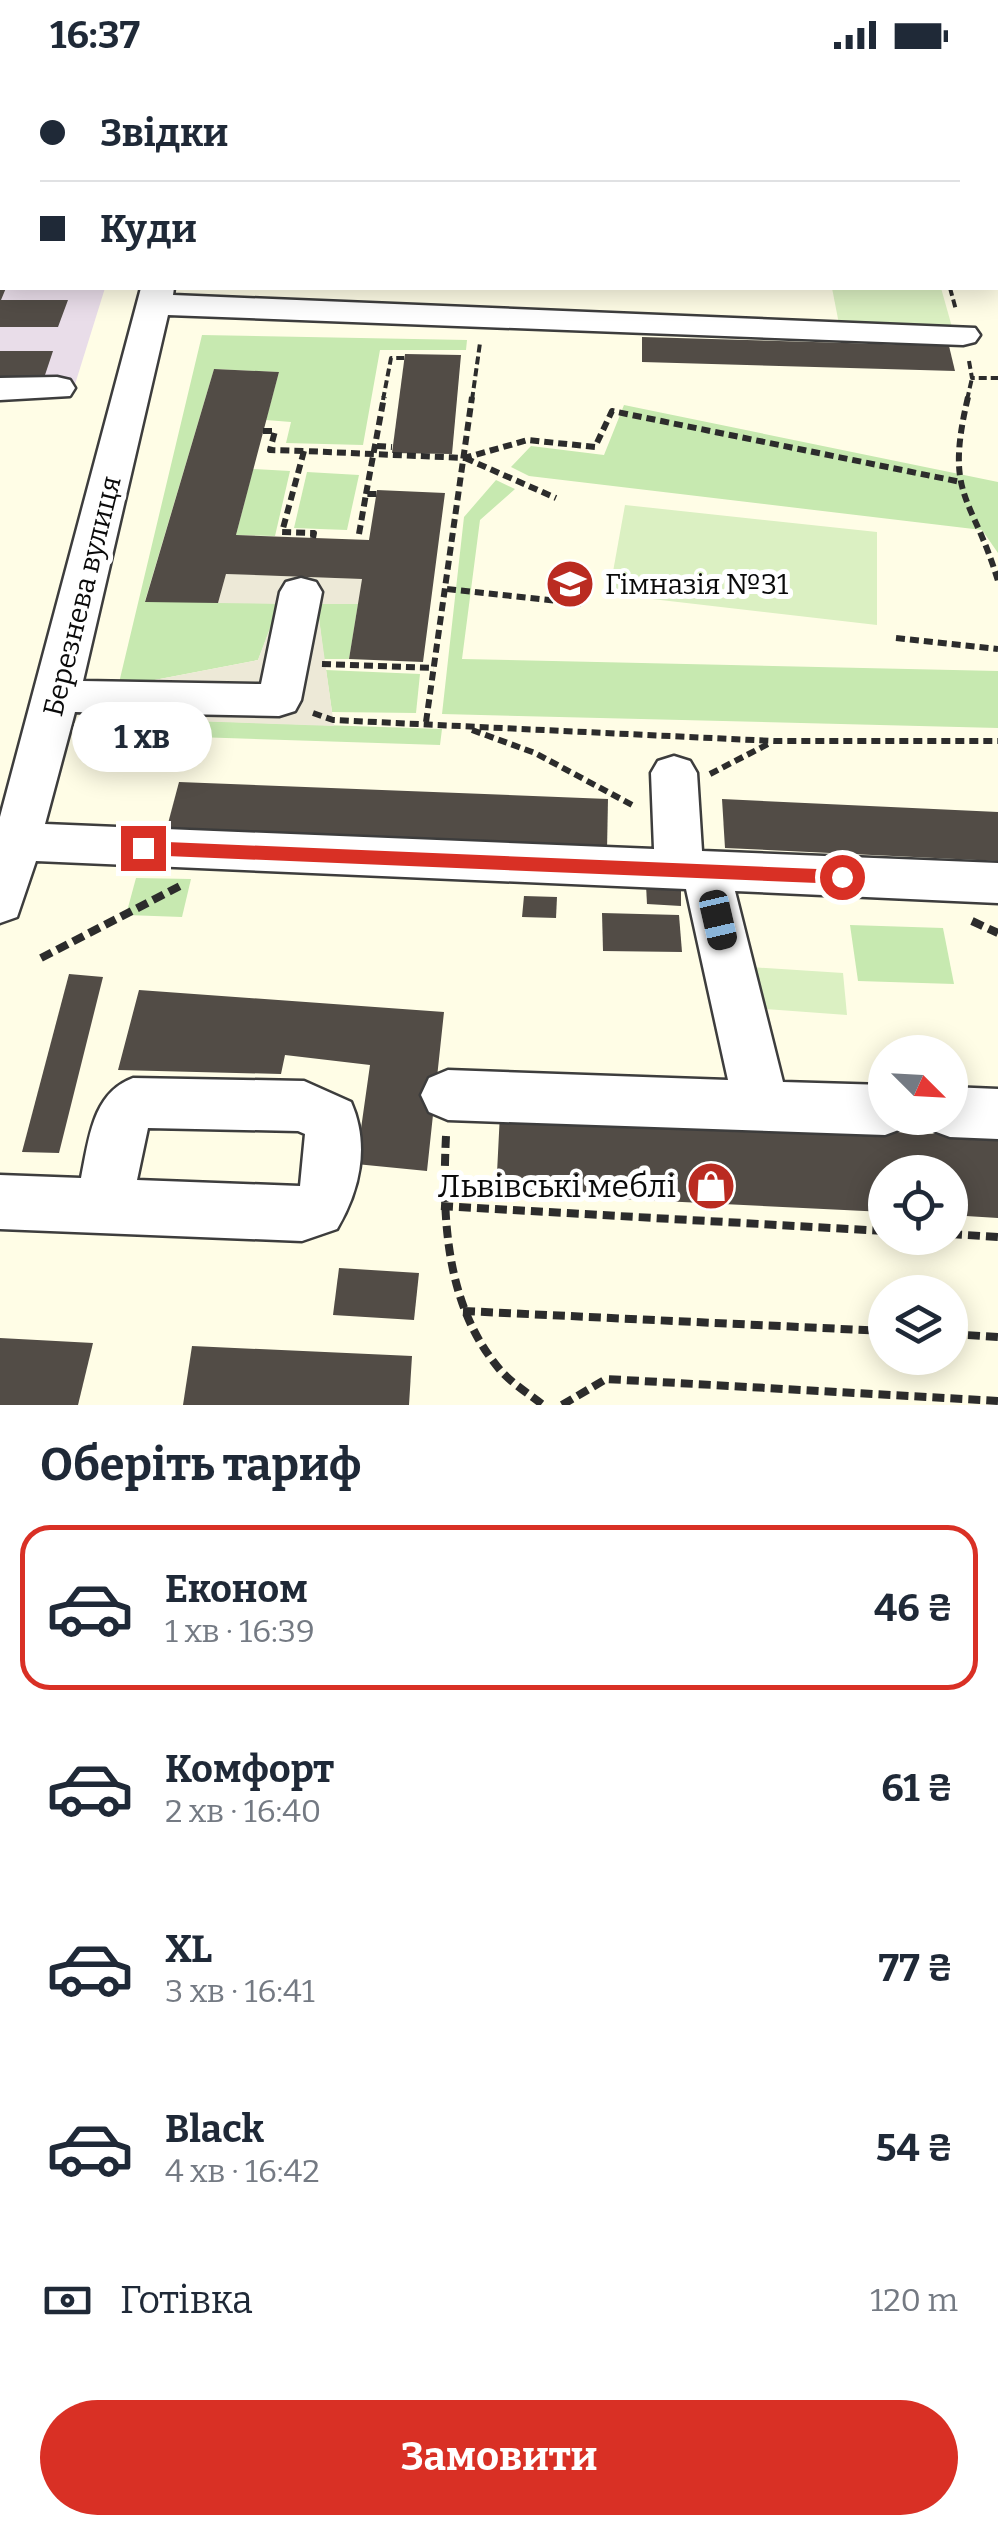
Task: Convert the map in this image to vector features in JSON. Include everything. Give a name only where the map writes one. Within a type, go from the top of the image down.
[{"type":"street","points":[[450,70],[752,70]]},
{"type":"street","points":[[710,290],[712,326]]},
{"type":"street","points":[[156,296],[484,318],[963,335]]},
{"type":"street","name":"Березнева вулиця","points":[[0,902],[9,840],[58,696],[156,296]]},
{"type":"street","points":[[0,389],[57,388]]},
{"type":"street","points":[[58,696],[282,682],[301,592]]},
{"type":"street","points":[[9,840],[212,851],[682,831],[998,883]]},
{"type":"street","points":[[682,831],[762,1105]]},
{"type":"street","points":[[448,1095],[868,1109]]},
{"type":"street","points":[[968,1113],[998,1114]]},
{"type":"street","points":[[0,1202],[103,1206]]},
{"type":"path","points":[[426,722],[484,318]]},
{"type":"path","points":[[359,534],[392,358],[405,358]]},
{"type":"path","points":[[972,378],[956,472],[973,526],[991,553],[998,580]]},
{"type":"path","points":[[385,402],[399,402]]},
{"type":"path","points":[[263,431],[275,431],[270,450],[464,458],[528,440],[596,447],[612,411],[960,482]]},
{"type":"path","points":[[376,446],[392,446]]},
{"type":"path","points":[[304,451],[282,532],[314,534],[312,538]]},
{"type":"path","points":[[464,458],[556,498]]},
{"type":"path","points":[[366,494],[376,494]]},
{"type":"path","points":[[447,589],[585,604]]},
{"type":"path","points":[[896,638],[998,649]]},
{"type":"path","points":[[282,682],[434,668]]},
{"type":"path","points":[[282,682],[333,720],[774,741],[998,741]]},
{"type":"path","points":[[466,728],[535,753],[682,831],[702,779],[774,741]]},
{"type":"path","points":[[41,958],[191,880],[212,851]]},
{"type":"path","points":[[448,1095],[441,1206],[463,1312],[502,1371],[544,1405]]},
{"type":"path","points":[[441,1206],[868,1230]]},
{"type":"path","points":[[968,1235],[998,1237]]},
{"type":"path","points":[[463,1312],[868,1331]]},
{"type":"path","points":[[968,1335],[998,1337]]},
{"type":"path","points":[[562,1405],[606,1379],[998,1402]]},
{"type":"shaded area","points":[[0,290],[104,290],[72,394],[0,394]]},
{"type":"shaded area","points":[[226,574],[362,579],[358,604],[317,604],[334,726],[110,718],[118,687],[258,660],[279,604],[218,603]]},
{"type":"green space","points":[[832,290],[942,290],[952,327],[839,324]]},
{"type":"green space","points":[[202,335],[467,340],[466,350],[380,350],[363,445],[286,443],[291,422],[266,420],[279,372],[214,369],[145,601],[280,603],[258,660],[118,687]]},
{"type":"green space","points":[[624,405],[998,482],[998,553],[982,530],[529,476],[511,467],[531,446],[604,455]]},
{"type":"green space","points":[[253,469],[290,471],[275,536],[236,535]]},
{"type":"green space","points":[[307,472],[359,475],[347,530],[294,528]]},
{"type":"green space","points":[[496,480],[515,489],[480,520],[462,659],[998,671],[998,728],[442,714],[464,517]]},
{"type":"green space","points":[[625,505],[877,532],[877,625],[609,594]]},
{"type":"green space","points":[[317,603],[358,604],[349,659],[324,659]]},
{"type":"green space","points":[[326,670],[420,674],[416,713],[332,712]]},
{"type":"green space","points":[[110,718],[442,729],[440,745],[105,734]]},
{"type":"green space","points":[[136,878],[191,879],[182,917],[126,915]]},
{"type":"green space","points":[[850,925],[943,928],[954,984],[858,981]]},
{"type":"green space","points":[[750,967],[843,973],[847,1015],[751,1008]]},
{"type":"building","points":[[0,290],[5,290],[1,300],[68,300],[58,327],[0,327]]},
{"type":"building","points":[[642,337],[949,346],[955,371],[642,362]]},
{"type":"building","points":[[0,351],[53,351],[42,384],[0,384]]},
{"type":"building","points":[[405,354],[461,355],[452,454],[392,453]]},
{"type":"building","points":[[214,369],[279,372],[236,535],[369,540],[377,490],[445,493],[423,662],[349,659],[362,579],[226,574],[218,603],[145,602]]},
{"type":"building","points":[[179,782],[608,799],[607,850],[166,831]]},
{"type":"building","points":[[722,799],[998,812],[998,861],[725,848]]},
{"type":"building","points":[[646,885],[681,887],[681,906],[647,904]]},
{"type":"building","points":[[524,896],[557,897],[556,918],[522,917]]},
{"type":"building","points":[[602,913],[679,915],[682,952],[603,951]]},
{"type":"building","points":[[69,974],[103,977],[59,1153],[22,1152]]},
{"type":"building","points":[[139,990],[444,1012],[427,1171],[356,1164],[370,1065],[285,1055],[281,1074],[118,1070]]},
{"type":"building","points":[[500,1113],[868,1131],[868,1135],[998,1137],[998,1218],[968,1216],[968,1155],[868,1155],[868,1211],[496,1193]]},
{"type":"building","points":[[339,1268],[419,1273],[414,1320],[333,1315]]},
{"type":"building","points":[[0,1338],[93,1343],[78,1405],[0,1405]]},
{"type":"building","points":[[192,1346],[412,1356],[409,1405],[183,1405]]},
{"type":"place","name":"Гімназія №31","points":[[570,584]]},
{"type":"place","name":"Львівські меблі","points":[[711,1186]]},
{"type":"route","points":[[143,848],[842,877]]}]
